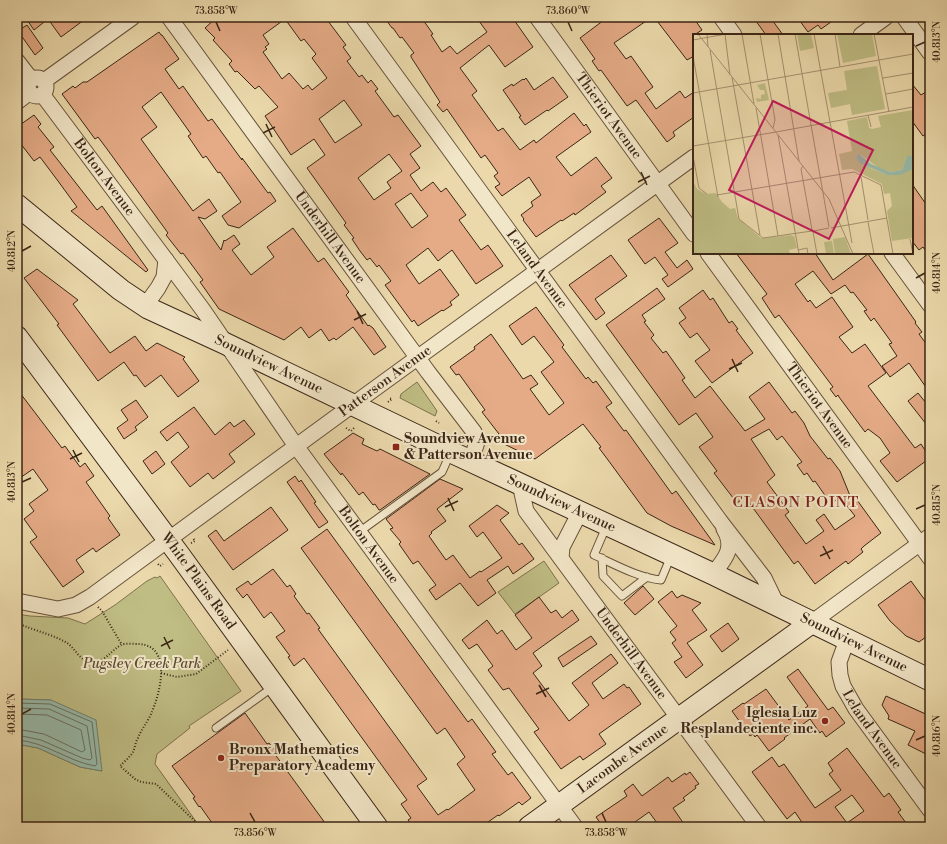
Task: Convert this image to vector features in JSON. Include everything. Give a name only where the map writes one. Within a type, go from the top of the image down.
[{"type":"main road","name":"Soundview Avenue","points":[[17,205],[121,290],[145,306],[451,452],[712,574],[930,680]]},
{"type":"main road","name":"White Plains Road","points":[[17,336],[168,539],[377,827]]},
{"type":"main road","name":"Lacombe Avenue","points":[[529,827],[560,806],[811,622]]},
{"type":"street","points":[[17,102],[133,17]]},
{"type":"street","name":"Underhill Avenue","points":[[169,17],[417,358],[474,432],[477,442],[471,461]]},
{"type":"street","name":"Leland Avenue","points":[[353,17],[720,521],[764,578],[778,607]]},
{"type":"street","name":"Thieriot Avenue","points":[[537,17],[693,233]]},
{"type":"street","points":[[721,17],[733,34]]},
{"type":"street","points":[[862,34],[886,17]]},
{"type":"street","points":[[904,17],[930,53]]},
{"type":"street","name":"Bolton Avenue","points":[[17,61],[203,310],[224,343],[296,446],[575,827]]},
{"type":"street","name":"Patterson Avenue","points":[[17,601],[58,609],[76,605],[90,597],[693,158]]},
{"type":"street","name":"Thieriot Avenue","points":[[709,254],[925,539],[930,558]]},
{"type":"street","points":[[893,254],[930,305]]},
{"type":"street","points":[[145,306],[164,277],[166,260]]},
{"type":"street","name":"Underhill Avenue","points":[[520,484],[526,511],[759,827]]},
{"type":"street","points":[[561,558],[562,547],[580,512]]},
{"type":"street","name":"Leland Avenue","points":[[712,574],[724,560],[729,550],[728,535],[720,521]]},
{"type":"street","name":"Lacombe Avenue","points":[[811,622],[925,539]]},
{"type":"street","name":"Leland Avenue","points":[[847,640],[839,662],[843,686],[856,709],[930,810]]},
{"type":"lane","points":[[359,532],[442,472],[451,452]]},
{"type":"lane","points":[[606,525],[594,555],[647,577],[661,580],[672,555]]},
{"type":"lane","points":[[602,558],[603,576],[622,596],[647,577]]},
{"type":"lane","points":[[216,728],[274,686]]},
{"type":"path","points":[[388,402],[392,399],[389,398]]},
{"type":"path","points":[[346,428],[350,431],[355,428]]},
{"type":"path","points":[[191,544],[195,541],[193,538]]},
{"type":"path","points":[[157,563],[160,566],[163,564]]},
{"type":"path","points":[[101,609],[122,645]]},
{"type":"path","points":[[17,624],[68,643],[84,660],[90,662],[95,662],[104,658],[122,645],[139,644],[150,646],[157,652],[162,668],[157,699],[132,753],[120,766],[134,779],[141,782],[156,784],[201,827]]},
{"type":"path","points":[[161,673],[177,677],[196,674],[223,654]]},
{"type":"green space","points":[[417,382],[437,411],[435,416],[400,398],[401,394]]},
{"type":"green space","points":[[544,561],[559,583],[515,614],[498,592]]},
{"type":"green space","name":"Pugsley Creek Park","points":[[160,576],[241,691],[189,726],[190,728],[157,754],[155,764],[200,827],[17,827],[17,744],[38,748],[80,767],[102,771],[51,700],[17,699],[17,614],[68,618],[85,624],[115,605],[147,581]]},
{"type":"water","points":[[17,699],[51,700],[96,720],[102,771],[80,767],[38,748],[17,744]]},
{"type":"building","points":[[25,17],[88,17],[61,37],[48,19],[34,30]]},
{"type":"building","points":[[217,17],[261,17],[264,22],[271,17],[325,17],[346,45],[343,47],[351,58],[347,61],[359,77],[362,75],[368,83],[371,80],[378,89],[375,91],[394,117],[398,115],[421,146],[410,154],[420,168],[410,175],[421,191],[433,182],[441,192],[446,188],[466,215],[459,220],[481,250],[488,245],[503,266],[476,284],[452,250],[438,261],[428,248],[406,265],[419,284],[440,269],[459,295],[450,302],[452,305],[418,326],[414,320],[412,322],[385,285],[391,281],[379,265],[377,267],[370,258],[367,260],[360,251],[352,239],[354,238],[344,225],[346,223],[307,168],[325,155],[314,139],[291,155],[265,116],[278,107],[259,86],[255,89],[237,71],[235,72],[229,64],[232,61],[213,40],[215,38],[205,28]],"holes":[[[285,19],[301,41],[304,39],[316,54],[312,58],[327,78],[312,90],[308,85],[303,89],[289,73],[282,79],[263,52],[267,49],[265,47],[269,44],[263,35]],[[344,100],[362,125],[335,143],[319,119]],[[389,154],[402,171],[387,182],[391,188],[374,200],[358,178]],[[411,193],[428,216],[412,228],[395,204]]]},
{"type":"building","points":[[384,17],[421,17],[433,34],[431,35],[442,52],[450,46],[457,54],[487,32],[476,17],[512,17],[533,47],[505,67],[489,45],[460,68],[477,91],[472,95],[498,131],[503,128],[520,150],[534,140],[536,143],[574,113],[584,126],[586,124],[591,132],[556,157],[571,176],[596,157],[612,178],[601,186],[606,192],[575,215],[574,213],[562,221],[561,220],[536,237],[521,215],[533,206],[531,202],[541,195],[529,177],[502,196],[495,187],[500,184],[494,176],[498,173],[485,155],[481,158],[447,109],[443,112],[437,105],[440,102],[411,57],[414,53]]},
{"type":"building","points":[[608,17],[652,17],[614,43],[626,59],[631,56],[653,87],[645,93],[656,109],[680,91],[685,98],[693,93],[693,118],[673,132],[675,136],[667,142],[636,100],[627,106],[601,70],[599,71],[592,61],[595,59],[580,38]]},
{"type":"building","points":[[654,17],[693,17],[702,30],[693,34],[693,57],[687,60]]},
{"type":"building","points":[[753,17],[770,17],[782,34],[765,34]]},
{"type":"building","points":[[797,17],[838,17],[821,29],[818,25],[808,32]]},
{"type":"building","points":[[27,25],[43,48],[35,55],[18,31]]},
{"type":"building","points":[[159,32],[179,59],[165,69],[179,89],[183,86],[208,121],[212,119],[242,160],[242,158],[268,193],[270,192],[276,201],[239,228],[228,225],[222,216],[241,202],[220,172],[218,173],[206,156],[203,158],[188,136],[191,134],[161,92],[142,107],[157,127],[141,139],[193,211],[209,199],[217,211],[205,219],[198,217],[221,250],[224,240],[225,241],[234,235],[240,244],[232,250],[251,275],[274,257],[267,247],[293,228],[318,262],[324,258],[349,292],[346,295],[368,326],[369,325],[373,328],[386,347],[374,355],[353,327],[336,340],[334,338],[329,341],[321,329],[309,338],[301,327],[284,340],[219,309],[200,282],[203,280],[183,253],[181,254],[166,235],[168,233],[98,137],[95,139],[62,94],[73,86],[75,88],[83,82],[87,82]]},
{"type":"building","points":[[553,77],[568,97],[525,125],[519,117],[521,116],[503,90],[526,78],[534,90]]},
{"type":"building","points":[[913,85],[921,95],[926,92],[930,97],[930,131],[923,136],[913,122]]},
{"type":"building","points":[[34,115],[41,124],[38,127],[54,147],[50,150],[97,210],[102,206],[148,270],[146,272],[71,211],[77,207],[40,157],[34,161],[17,139],[17,127]]},
{"type":"building","points":[[913,185],[930,211],[930,257],[923,247],[919,250],[913,242]]},
{"type":"building","points":[[659,218],[678,243],[665,252],[677,268],[687,260],[693,269],[668,287],[662,279],[668,275],[655,257],[645,264],[628,240]]},
{"type":"building","points":[[737,254],[816,254],[833,280],[868,254],[916,322],[915,323],[922,332],[919,334],[930,349],[930,393],[909,363],[890,377],[882,366],[897,356],[889,344],[892,343],[874,318],[871,321],[864,311],[867,310],[853,292],[851,293],[845,285],[831,294],[813,271],[795,284],[808,302],[810,300],[816,308],[832,297],[853,327],[839,337],[852,353],[865,344],[886,373],[868,386],[915,448],[921,444],[930,458],[897,482],[880,461],[890,453],[880,438],[868,429],[865,432],[838,395],[836,397],[830,389],[833,387],[779,315],[775,318],[762,298],[767,294]]},
{"type":"building","points":[[611,255],[627,276],[595,299],[605,313],[596,320],[569,285]]},
{"type":"building","points":[[37,269],[78,300],[73,304],[110,353],[135,336],[146,351],[157,343],[185,357],[183,359],[199,381],[178,397],[161,375],[145,387],[136,375],[134,376],[124,362],[98,381],[57,325],[59,324],[24,278]]},
{"type":"building","points":[[657,288],[665,299],[642,315],[646,321],[644,322],[654,335],[651,338],[663,353],[666,351],[685,378],[682,380],[695,398],[710,386],[745,431],[765,419],[749,397],[769,382],[792,413],[795,411],[804,423],[810,436],[828,459],[830,458],[840,471],[853,503],[857,500],[881,533],[864,546],[861,549],[863,552],[848,564],[846,561],[815,584],[798,561],[794,564],[745,497],[737,503],[714,473],[717,471],[699,447],[713,437],[696,413],[679,425],[606,325]],"holes":[[[769,429],[777,440],[782,436],[802,462],[797,465],[804,475],[807,473],[813,482],[815,481],[831,504],[840,497],[855,516],[835,530],[824,514],[816,520],[824,531],[806,544],[785,515],[789,512],[767,482],[775,475],[751,439]]]},
{"type":"building","points":[[703,290],[710,300],[713,298],[729,323],[732,321],[738,329],[736,330],[753,353],[712,383],[695,361],[710,350],[697,333],[690,338],[679,323],[686,318],[679,308]]},
{"type":"building","points":[[536,307],[564,345],[562,347],[586,379],[588,377],[593,383],[596,381],[612,403],[606,407],[624,431],[626,430],[672,494],[676,491],[715,545],[671,526],[647,513],[583,424],[535,459],[500,442],[495,436],[499,434],[482,412],[485,410],[459,374],[456,375],[450,367],[475,349],[474,347],[491,334],[523,379],[531,375],[538,384],[530,389],[549,415],[564,403],[541,372],[554,362],[534,336],[522,345],[509,326]]},
{"type":"building","points":[[17,389],[62,448],[65,446],[80,467],[85,463],[94,476],[86,482],[110,516],[108,518],[120,535],[96,552],[93,548],[76,560],[84,572],[63,587],[30,542],[37,537],[24,519],[34,511],[29,504],[48,490],[33,469],[17,480]]},
{"type":"building","points":[[918,393],[930,408],[930,429],[908,401]]},
{"type":"building","points":[[136,400],[148,417],[135,427],[137,430],[124,439],[117,428],[128,420],[121,410]]},
{"type":"building","points":[[194,407],[215,435],[230,422],[234,427],[244,420],[255,434],[229,454],[235,462],[213,479],[208,473],[190,487],[171,462],[189,447],[178,432],[167,441],[160,432]]},
{"type":"building","points":[[353,433],[364,439],[362,444],[377,451],[380,449],[430,474],[379,510],[363,492],[359,495],[342,473],[341,475],[324,454]]},
{"type":"building","points":[[156,451],[165,464],[152,474],[143,461]]},
{"type":"building","points":[[295,476],[299,482],[301,480],[316,502],[314,503],[328,522],[319,528],[287,482]]},
{"type":"building","points":[[440,479],[463,489],[437,509],[446,521],[431,532],[432,533],[429,536],[446,560],[453,555],[470,578],[502,558],[483,532],[477,537],[469,526],[497,505],[509,513],[500,520],[519,545],[522,543],[534,559],[513,574],[508,566],[487,580],[496,593],[478,606],[460,583],[436,600],[429,590],[436,585],[418,561],[413,564],[399,544],[401,542],[390,529],[393,528],[386,519]]},
{"type":"building","points":[[271,507],[288,530],[233,570],[208,536],[216,530],[224,541]]},
{"type":"building","points":[[327,529],[468,722],[472,719],[496,752],[492,754],[508,775],[512,772],[531,798],[522,805],[519,802],[481,827],[413,827],[408,820],[411,818],[401,804],[407,800],[304,658],[294,666],[288,657],[290,656],[276,637],[285,631],[271,612],[264,618],[247,594],[243,598],[236,589],[248,581],[251,585],[273,569],[287,587],[290,585],[296,594],[294,596],[307,614],[309,613],[320,628],[318,629],[427,779],[417,786],[438,815],[447,809],[448,810],[475,790],[457,764],[465,757],[445,728],[437,734],[301,548]]},
{"type":"building","points":[[911,581],[930,607],[930,634],[919,642],[906,636],[890,621],[878,605]]},
{"type":"building","points":[[643,586],[654,599],[635,615],[624,603]]},
{"type":"building","points":[[672,591],[677,598],[682,595],[701,603],[692,610],[707,630],[687,643],[703,665],[686,678],[674,662],[682,657],[672,643],[676,640],[670,632],[677,626],[658,602]]},
{"type":"building","points":[[539,597],[551,613],[556,610],[562,618],[572,610],[579,620],[533,653],[542,666],[533,673],[569,721],[589,705],[572,683],[611,654],[618,663],[592,683],[603,699],[624,684],[627,688],[629,687],[641,704],[599,734],[606,744],[583,760],[580,756],[561,769],[534,732],[539,729],[509,688],[503,690],[488,670],[493,666],[477,644],[469,649],[462,640],[487,620],[497,634],[502,630],[516,650],[532,638],[515,615]]},
{"type":"building","points":[[728,623],[739,639],[722,652],[710,636]]},
{"type":"building","points":[[591,636],[597,644],[563,667],[558,658]]},
{"type":"building","points":[[798,669],[828,710],[833,707],[845,723],[826,737],[822,731],[820,733],[810,719],[769,751],[757,735],[755,737],[753,734],[750,736],[732,711],[766,689],[789,720],[808,706],[787,677]]},
{"type":"building","points":[[886,696],[930,716],[930,756],[908,745],[915,731],[888,719],[889,716],[882,705]]},
{"type":"building","points":[[245,713],[267,744],[269,743],[276,752],[274,753],[328,827],[215,827],[200,806],[199,807],[193,798],[195,797],[172,766]]},
{"type":"building","points":[[847,748],[884,797],[889,793],[901,810],[898,812],[909,827],[805,827],[795,812],[787,819],[752,772],[772,757],[779,767],[784,764],[815,808],[841,790],[829,774],[833,771],[828,763]],"holes":[[[852,795],[864,811],[847,823],[835,807]]]},
{"type":"building","points":[[690,772],[699,784],[683,798],[685,800],[673,808],[686,827],[660,827],[649,812],[628,827],[603,827],[596,817],[627,796],[624,791],[633,784],[642,796],[668,777],[672,782],[685,773],[686,775]]},
{"type":"place","name":"Soundview Avenue & Patterson Avenue","points":[[396,447]]},
{"type":"place","name":"Iglesia Luz Resplandeciente inc.","points":[[825,721]]},
{"type":"place","name":"Bronx Mathematics Preparatory Academy","points":[[221,758]]},
{"type":"district","name":"CLASON POINT","points":[[796,502]]}]
